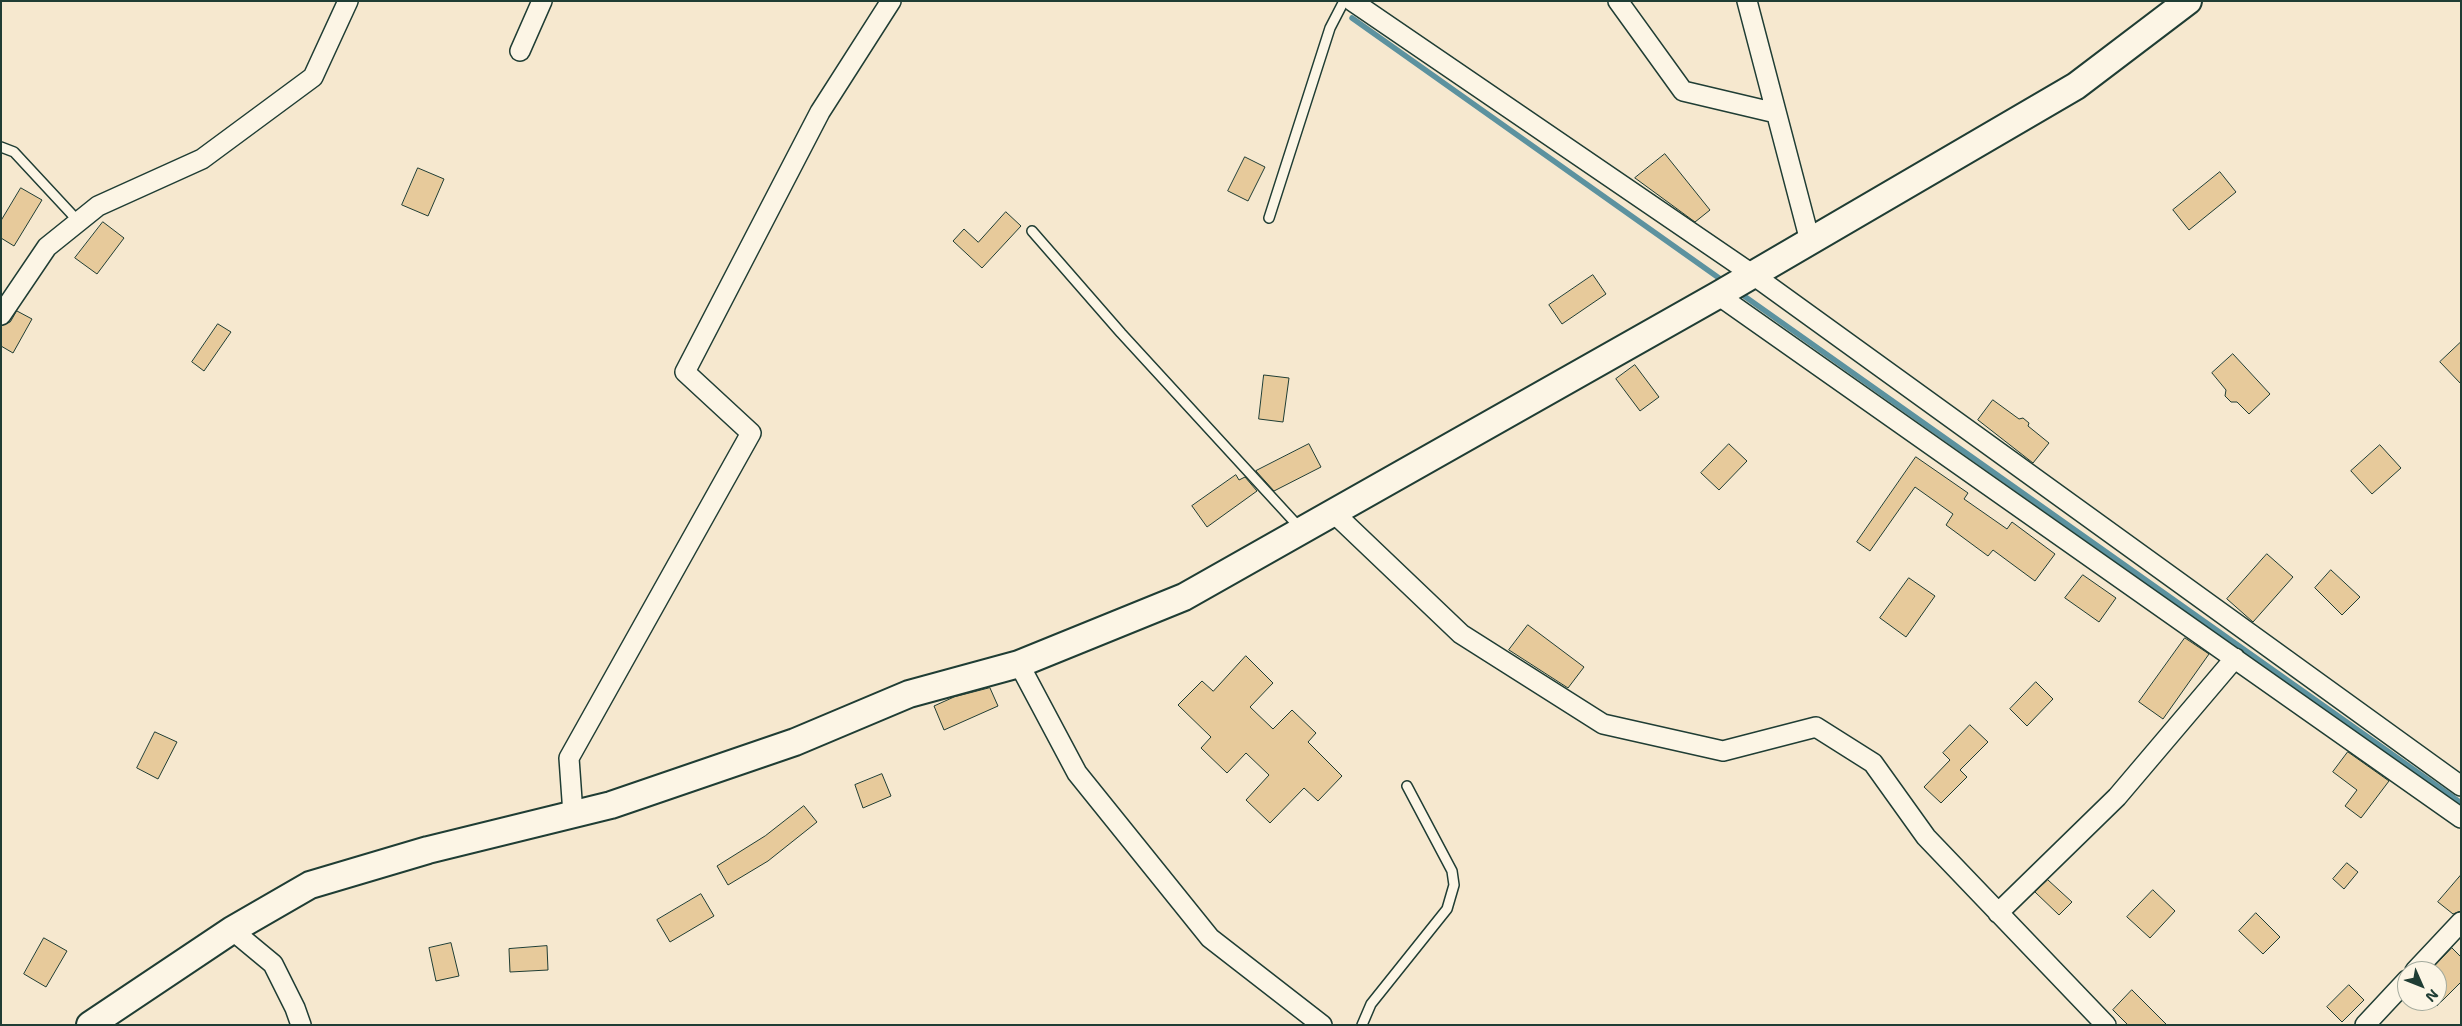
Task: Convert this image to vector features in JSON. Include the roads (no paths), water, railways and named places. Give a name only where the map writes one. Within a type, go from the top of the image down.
[{"type":"street","points":[[1,315],[48,247],[98,206],[202,159],[312,77],[348,1]]},
{"type":"street","points":[[520,51],[542,1]]},
{"type":"street","points":[[573,814],[569,758],[751,433],[685,372],[820,112],[891,1]]},
{"type":"street","points":[[1352,1],[1747,277],[2461,786]]},
{"type":"street","points":[[1618,1],[1683,91],[1776,113]]},
{"type":"street","points":[[1747,1],[1810,241]]},
{"type":"street","points":[[90,1025],[232,930],[310,886],[428,850],[611,805],[795,742],[909,694],[1019,664],[1184,597],[1718,295],[2076,86],[2188,1]]},
{"type":"street","points":[[1718,295],[2461,818]]},
{"type":"street","points":[[1333,512],[1461,634],[1603,724],[1723,751],[1816,727],[1873,763],[1926,837],[2106,1025]]},
{"type":"street","points":[[1998,913],[2117,797],[2235,658]]},
{"type":"street","points":[[1019,664],[1077,773],[1210,938],[1322,1025]]},
{"type":"street","points":[[2424,961],[2461,922]]},
{"type":"street","points":[[232,930],[273,964],[295,1008],[301,1025]]},
{"type":"street","points":[[2365,1025],[2397,991]]},
{"type":"lane","points":[[1268,218],[1330,28],[1344,1]]},
{"type":"lane","points":[[1,147],[14,152],[79,222]]},
{"type":"lane","points":[[1032,232],[1121,333],[1302,530]]},
{"type":"lane","points":[[1362,1025],[1372,1004],[1447,909],[1454,885],[1452,871],[1407,786]]},
{"type":"waterway","points":[[1352,18],[1726,283]]},
{"type":"waterway","points":[[1737,291],[2461,803]]}]
